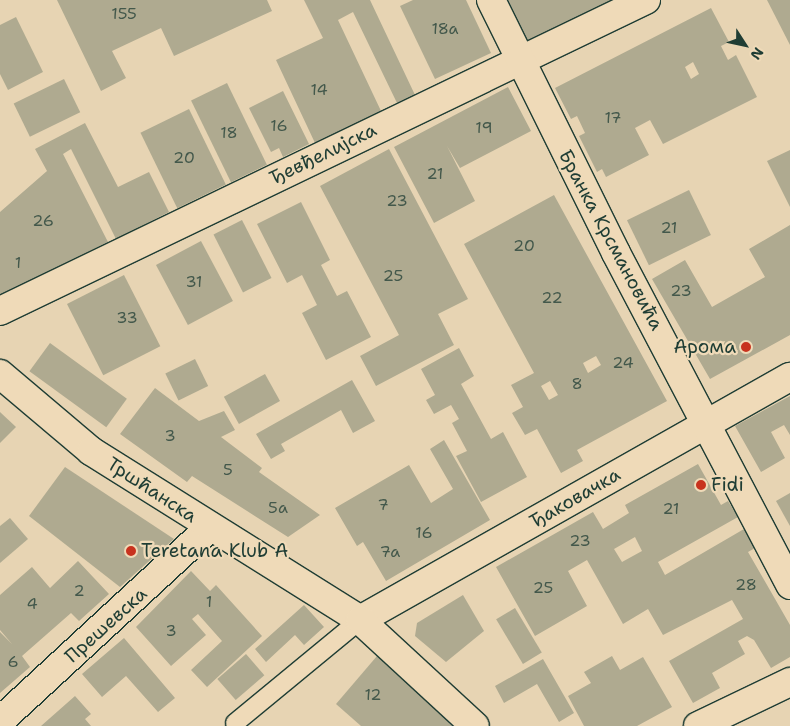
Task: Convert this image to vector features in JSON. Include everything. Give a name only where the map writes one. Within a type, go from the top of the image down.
[{"type":"street","name":"Бранка Крсмановића","points":[[491,0],[518,60],[707,422],[790,586]]},
{"type":"street","name":"Ђевђелијска","points":[[0,311],[646,0]]},
{"type":"street","name":"Тршћанска","points":[[0,374],[78,442],[360,620],[475,726]]},
{"type":"street","name":"Ђаковачка","points":[[360,620],[707,422],[790,377]]},
{"type":"street","name":"Прешевска","points":[[0,722],[210,527]]},
{"type":"street","points":[[698,726],[790,682]]},
{"type":"lane","points":[[235,723],[360,620]]},
{"type":"building","points":[[57,0],[267,0],[272,11],[174,56],[161,28],[112,51],[126,78],[101,91]]},
{"type":"building","points":[[304,0],[370,0],[415,95],[397,103],[353,12],[338,20],[381,111],[315,143],[276,60],[323,38]]},
{"type":"building","points":[[413,0],[466,0],[491,53],[435,79],[400,6]]},
{"type":"building","points":[[507,0],[615,0],[527,44]]},
{"type":"building","points":[[767,0],[790,0],[790,45]]},
{"type":"building","points":[[711,8],[729,42],[721,46],[728,60],[736,55],[757,97],[663,144],[650,120],[635,128],[649,155],[606,177],[602,169],[597,172],[579,136],[585,133],[577,116],[571,119],[555,88]],"holes":[[[693,62],[699,74],[691,79],[685,67]]]},
{"type":"building","points":[[16,17],[43,72],[8,90],[0,74],[0,25]]},
{"type":"building","points":[[64,79],[80,112],[30,137],[14,104]]},
{"type":"building","points":[[227,83],[267,165],[231,182],[191,101]]},
{"type":"building","points":[[508,87],[531,131],[460,168],[447,146],[475,201],[434,223],[394,147]]},
{"type":"building","points":[[283,91],[309,144],[283,157],[279,148],[271,152],[249,108]]},
{"type":"building","points":[[189,109],[226,184],[177,208],[140,133]]},
{"type":"building","points":[[85,123],[118,187],[149,172],[169,212],[116,239],[71,149],[63,154],[108,242],[0,295],[0,212],[47,171],[35,149]]},
{"type":"building","points":[[389,149],[468,299],[438,314],[454,345],[376,386],[360,356],[399,335],[320,186]]},
{"type":"building","points":[[790,150],[790,207],[767,161]]},
{"type":"building","points":[[689,190],[711,235],[649,265],[627,220]]},
{"type":"building","points":[[554,195],[667,401],[577,450],[583,461],[561,473],[537,429],[525,435],[512,413],[523,407],[511,385],[534,373],[464,244]],"holes":[[[596,356],[601,365],[588,373],[583,363]],[[550,381],[558,395],[549,400],[541,386]]]},
{"type":"building","points":[[301,202],[330,260],[321,265],[337,296],[347,291],[371,337],[326,360],[302,313],[317,305],[302,275],[287,283],[257,224]]},
{"type":"building","points":[[242,220],[272,278],[243,292],[213,235]]},
{"type":"building","points":[[790,225],[790,335],[710,379],[652,279],[685,260],[712,307],[765,277],[749,249]]},
{"type":"building","points":[[201,241],[233,301],[188,325],[156,265]]},
{"type":"building","points":[[124,275],[160,346],[103,375],[67,304]]},
{"type":"building","points":[[50,343],[127,399],[106,427],[29,371]]},
{"type":"building","points":[[459,348],[474,376],[461,384],[491,439],[503,432],[527,477],[481,502],[456,456],[467,451],[452,423],[459,419],[451,405],[434,414],[426,400],[435,395],[421,369]]},
{"type":"building","points":[[195,359],[208,386],[178,400],[165,373]]},
{"type":"building","points":[[265,374],[280,401],[239,424],[224,397]]},
{"type":"building","points":[[352,380],[375,421],[353,433],[341,410],[281,444],[285,451],[271,459],[256,434]]},
{"type":"building","points":[[155,388],[199,421],[224,411],[235,430],[221,437],[262,468],[259,472],[320,515],[288,537],[192,476],[187,482],[120,434]]},
{"type":"building","points":[[790,396],[790,435],[784,425],[771,432],[785,458],[761,472],[735,426]]},
{"type":"building","points":[[0,412],[16,427],[0,443]]},
{"type":"building","points":[[444,440],[490,520],[386,581],[363,542],[357,546],[335,508],[409,465],[431,503],[453,489],[430,449]]},
{"type":"building","points":[[698,464],[721,505],[728,501],[738,517],[658,562],[665,575],[744,529],[755,548],[748,552],[790,625],[790,657],[771,668],[754,640],[747,636],[738,641],[745,654],[712,673],[720,688],[693,703],[669,661],[743,619],[732,600],[663,635],[648,609],[623,624],[587,560],[568,571],[587,606],[535,636],[496,567],[593,512],[603,529],[629,513],[625,505]],"holes":[[[635,537],[642,551],[622,562],[614,549]]]},
{"type":"building","points":[[65,467],[174,539],[120,587],[29,516]]},
{"type":"building","points":[[790,493],[790,526],[776,501]]},
{"type":"building","points":[[10,518],[28,539],[0,563],[0,526]]},
{"type":"building","points":[[78,561],[109,594],[79,621],[71,613],[22,656],[30,667],[0,693],[0,632],[12,644],[0,630],[0,595],[32,567],[50,588]]},
{"type":"building","points":[[191,571],[210,591],[216,585],[262,636],[207,687],[191,670],[222,641],[198,614],[192,619],[206,635],[171,666],[136,627]]},
{"type":"building","points":[[463,595],[484,631],[446,662],[415,636],[417,623]]},
{"type":"building","points":[[304,605],[324,627],[304,645],[295,635],[266,662],[255,649]]},
{"type":"building","points":[[515,608],[542,653],[523,664],[496,619]]},
{"type":"building","points":[[124,638],[175,698],[158,712],[126,676],[102,697],[82,674]]},
{"type":"building","points":[[246,654],[264,675],[236,700],[217,679]]},
{"type":"building","points":[[377,656],[455,726],[361,726],[336,704]]},
{"type":"building","points":[[612,656],[620,670],[643,657],[672,707],[637,726],[584,726],[568,696],[591,683],[584,672]]},
{"type":"building","points":[[543,659],[574,713],[559,722],[537,684],[504,703],[495,686]]},
{"type":"building","points":[[75,696],[91,714],[85,719],[91,726],[41,726]]},
{"type":"place","name":"Арома","points":[[746,347]]},
{"type":"place","name":"Fidi","points":[[701,485]]},
{"type":"place","name":"Teretana Klub A","points":[[131,551]]}]
